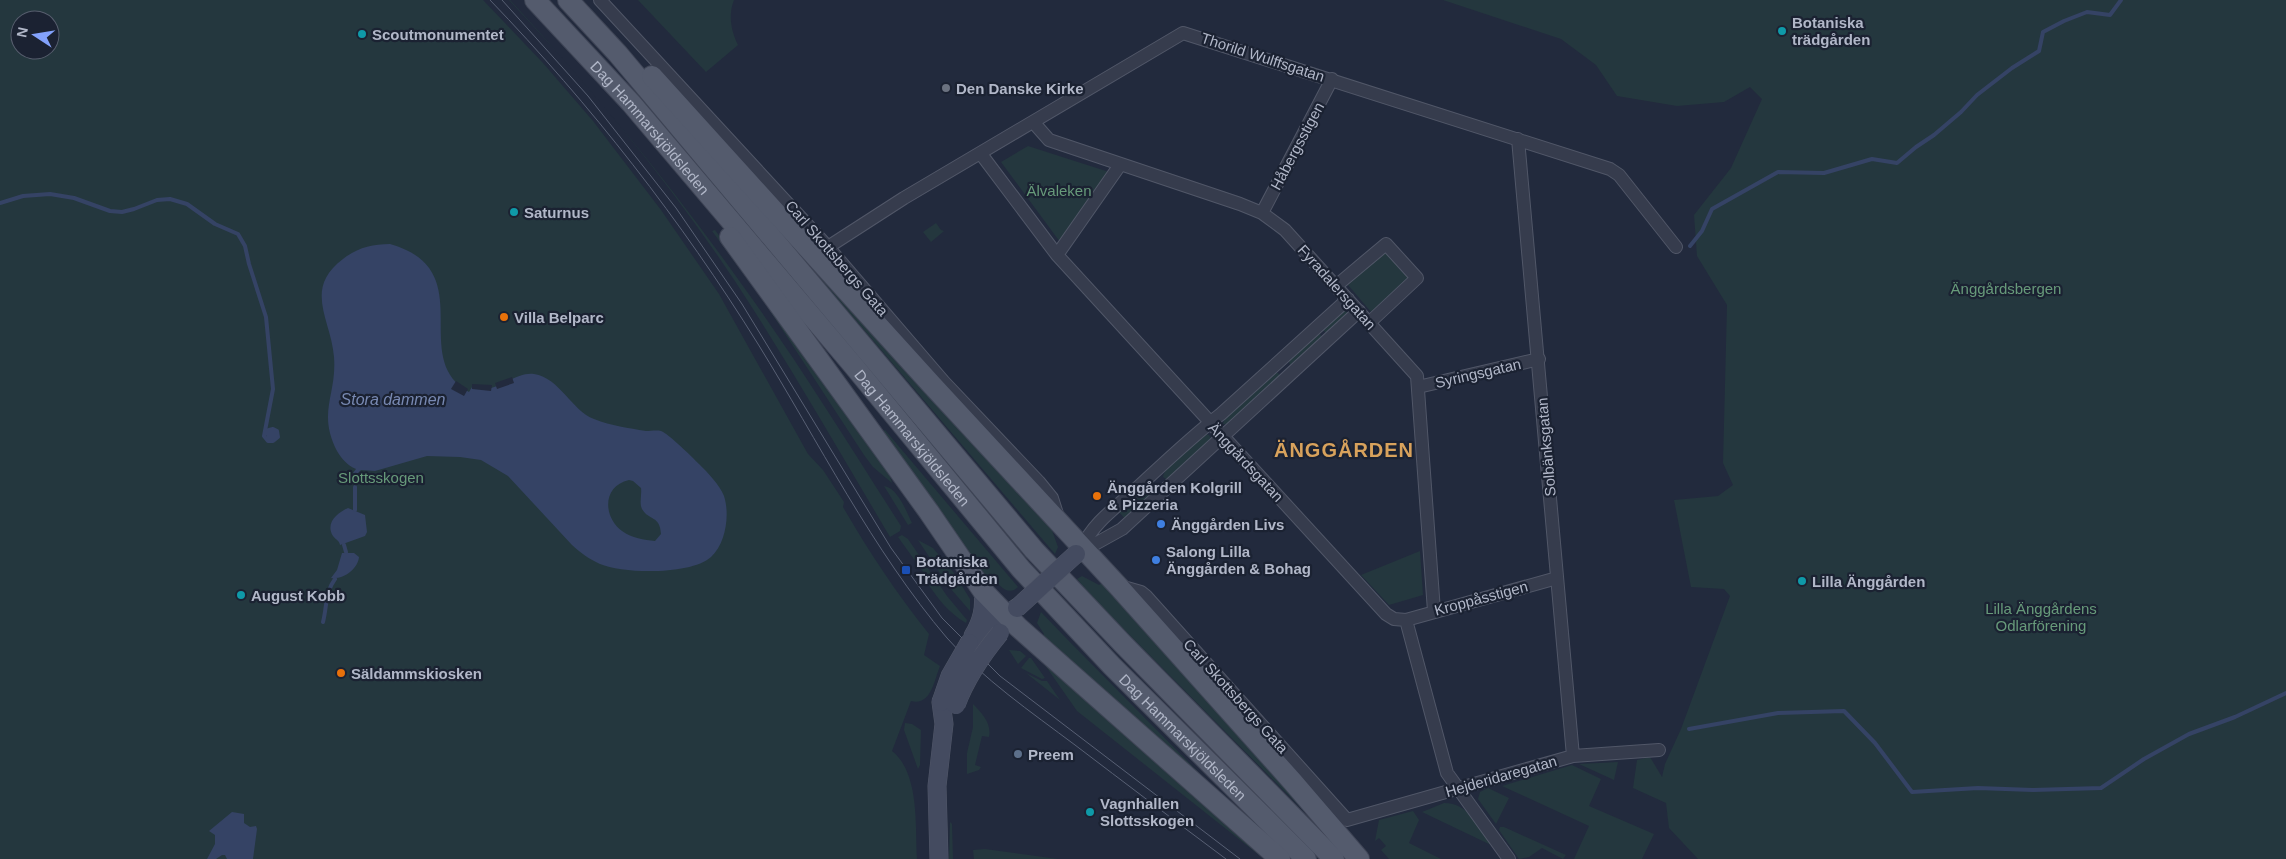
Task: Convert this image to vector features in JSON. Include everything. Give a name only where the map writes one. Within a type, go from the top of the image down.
[{"type":"main road","name":"Dag Hammarskjöldsleden","points":[[535,0],[631,102],[853,365],[1021,569],[1112,666],[1306,859]]},
{"type":"main road","name":"Dag Hammarskjöldsleden","points":[[568,0],[618,54],[1034,550],[1122,643],[1334,859]]},
{"type":"main road","points":[[618,54],[646,69],[1059,524],[1079,551],[1118,586],[1359,859]]},
{"type":"main road","points":[[682,163],[738,249],[929,512],[983,591],[999,621],[1280,859]]},
{"type":"main road","points":[[940,859],[937,786],[950,676],[969,644],[999,621],[1079,551]]},
{"type":"main road","points":[[948,703],[984,653],[999,621]]},
{"type":"street","name":"Carl Skottsbergs Gata","points":[[600,0],[828,247],[944,382],[1039,482],[1052,498],[1058,510],[1059,524]]},
{"type":"street","name":"Thorild Wulffsgatan","points":[[828,247],[904,198],[1034,123],[1183,33],[1610,169],[1619,175],[1676,247]]},
{"type":"street","name":"Håbergsstigen","points":[[1262,213],[1332,80]]},
{"type":"street","name":"Fyradalersgatan","points":[[1034,123],[1049,140],[1262,213],[1285,230],[1417,376],[1434,611]]},
{"type":"street","name":"Solbänksgatan","points":[[1518,139],[1573,756]]},
{"type":"street","name":"Änggårdsgatan","points":[[981,154],[1057,254],[1210,423],[1386,614],[1394,619],[1406,620]]},
{"type":"street","points":[[1057,254],[1120,165]]},
{"type":"street","points":[[1336,286],[1386,244],[1417,278],[1370,322]]},
{"type":"street","points":[[1079,551],[1088,534],[1348,299]]},
{"type":"street","points":[[1079,551],[1122,529],[1165,492],[1359,311]]},
{"type":"street","name":"Syringsgatan","points":[[1418,388],[1539,359]]},
{"type":"street","points":[[1279,362],[1290,374]]},
{"type":"street","points":[[1150,476],[1165,492]]},
{"type":"street","name":"Kroppåsstigen","points":[[1406,620],[1557,578]]},
{"type":"street","name":"Carl Skottsbergs Gata","points":[[1118,586],[1141,592],[1146,596],[1347,820]]},
{"type":"street","points":[[1406,620],[1447,773],[1509,859]]},
{"type":"street","name":"Hejderidaregatan","points":[[1347,820],[1573,756],[1659,750]]},
{"type":"green space","name":"Slottsskogen","points":[[0,0],[483,0],[543,63],[593,121],[661,210],[719,294],[808,454],[823,470],[844,502],[843,507],[873,556],[929,634],[924,655],[940,666],[931,691],[927,696],[918,702],[911,701],[892,751],[901,761],[912,786],[916,817],[917,859],[0,859]]},
{"type":"green space","points":[[509,0],[542,35],[574,72],[542,36]]},
{"type":"green space","points":[[638,0],[734,0],[731,11],[731,23],[738,45],[706,72]]},
{"type":"green space","name":"Änggårdsbergen","points":[[1443,0],[2286,0],[2286,859],[1698,859],[1669,828],[1666,803],[1633,788],[1637,760],[1650,757],[1662,777],[1665,764],[1681,729],[1730,596],[1724,589],[1691,587],[1674,500],[1718,496],[1733,485],[1723,463],[1727,305],[1697,256],[1694,215],[1731,168],[1762,99],[1750,87],[1724,102],[1677,106],[1617,96],[1596,65],[1561,39]]},
{"type":"green space","points":[[611,115],[634,143],[692,217],[768,321],[901,526],[900,531],[890,537],[823,423],[726,268],[669,188]]},
{"type":"green space","name":"Älvaleken","points":[[1028,146],[1109,172],[1060,242],[1001,162]]},
{"type":"green space","points":[[936,223],[944,231],[931,242],[923,232]]},
{"type":"green space","points":[[715,230],[821,373],[889,473],[892,483],[873,467],[864,455],[761,297],[712,231]]},
{"type":"green space","points":[[795,249],[1050,525],[1058,547],[1055,554]]},
{"type":"green space","points":[[1384,253],[1400,263],[1409,279],[1372,313],[1348,285]]},
{"type":"green space","points":[[1345,310],[1348,314],[1327,334],[1323,330]]},
{"type":"green space","points":[[1319,333],[1322,337],[1290,365],[1289,361]]},
{"type":"green space","points":[[1275,373],[1278,373],[1280,376],[1227,424],[1223,424],[1224,420]]},
{"type":"green space","points":[[885,430],[1018,587],[1011,591],[1004,589],[992,577],[986,582],[881,433]]},
{"type":"green space","points":[[1205,434],[1209,435],[1212,440],[1171,479],[1163,477],[1169,466]]},
{"type":"green space","points":[[884,486],[897,495],[912,523],[908,525]]},
{"type":"green space","points":[[1146,488],[1151,490],[1152,494],[1126,520],[1119,512]]},
{"type":"green space","points":[[902,535],[908,539],[947,596],[967,620],[966,623],[948,609],[933,591],[924,578],[926,576],[898,537]]},
{"type":"green space","points":[[918,540],[933,548],[954,573],[970,599],[970,611],[950,588]]},
{"type":"green space","points":[[1420,551],[1423,595],[1389,605],[1361,575]]},
{"type":"green space","points":[[1082,576],[1099,585],[1102,583],[1351,859],[1346,859],[1300,807],[1092,597],[1077,579]]},
{"type":"green space","points":[[1041,612],[1213,787],[1041,638],[1044,634],[1037,623]]},
{"type":"green space","points":[[1009,650],[1020,651],[1026,656],[1018,664]]},
{"type":"green space","points":[[1031,658],[1045,678],[1042,679],[1021,668]]},
{"type":"green space","points":[[1040,658],[1271,859],[1264,859],[1077,711]]},
{"type":"green space","points":[[1026,673],[1042,681],[1047,681],[1060,700]]},
{"type":"green space","points":[[973,704],[986,719],[990,732],[989,737],[982,736],[975,765],[981,767],[979,770],[967,774],[967,753],[973,727]]},
{"type":"green space","points":[[905,723],[912,724],[921,730],[920,765],[918,769],[904,730]]},
{"type":"green space","points":[[1618,762],[1614,780],[1579,764]]},
{"type":"green space","points":[[1572,765],[1601,779],[1589,806],[1654,834],[1642,859],[1574,859],[1589,826],[1502,786]]},
{"type":"green space","points":[[1488,788],[1509,798],[1496,824],[1478,799],[1480,792]]},
{"type":"green space","points":[[1444,803],[1453,804],[1466,811],[1477,823],[1491,845],[1422,812]]},
{"type":"green space","points":[[1413,811],[1419,820],[1409,843],[1441,859],[1389,859],[1381,850],[1386,846],[1379,838],[1375,841],[1379,820]]},
{"type":"green space","points":[[950,822],[952,824],[953,859],[949,859]]},
{"type":"green space","points":[[1500,827],[1504,827],[1566,855],[1563,859],[1542,848],[1529,857],[1519,859],[1499,830]]},
{"type":"green space","points":[[985,849],[1058,859],[974,859],[973,850]]},
{"type":"water","name":"Stora dammen","points":[[390,244],[417,256],[432,273],[439,293],[443,358],[452,377],[469,392],[472,387],[491,388],[518,376],[534,374],[543,377],[559,388],[586,415],[626,428],[661,431],[686,451],[716,483],[726,503],[727,511],[723,537],[720,545],[711,557],[701,563],[673,570],[625,570],[600,564],[585,556],[572,545],[508,476],[481,460],[427,456],[375,471],[361,470],[357,474],[353,473],[356,469],[341,457],[331,437],[328,414],[333,382],[334,357],[322,305],[322,293],[324,282],[331,270],[343,259],[359,249]],"holes":[[[629,480],[641,488],[642,509],[659,524],[661,534],[655,541],[638,538],[622,531],[611,518],[608,502],[610,495],[620,483]]]},
{"type":"water","points":[[348,508],[365,515],[367,532],[365,536],[340,545],[333,536],[330,527],[333,519]]},
{"type":"water","points":[[342,553],[354,553],[359,557],[356,566],[345,575],[331,578],[337,570]]},
{"type":"water","points":[[232,812],[244,814],[244,823],[250,827],[256,826],[253,859],[227,859],[225,855],[222,855],[216,859],[207,859],[215,844],[215,835],[209,831]]},
{"type":"pier","points":[[512,377],[514,383],[497,389],[495,383]]},
{"type":"pier","points":[[456,381],[468,389],[464,396],[451,389]]},
{"type":"pier","points":[[472,384],[492,385],[491,391],[472,389]]},
{"type":"waterway","points":[[1690,246],[1702,231],[1712,209],[1778,172],[1824,173],[1872,159],[1897,163],[1934,135],[1961,112],[1977,95],[2012,68],[2039,51],[2043,32],[2087,12],[2110,15],[2121,0]]},
{"type":"waterway","points":[[0,203],[23,196],[50,194],[74,198],[110,211],[122,212],[157,200],[170,199],[187,204],[215,224],[238,234],[245,246],[266,317],[273,389],[264,436],[268,441],[273,441],[278,437],[277,431],[269,430],[270,438],[274,437],[275,434],[272,433],[272,435]]},
{"type":"waterway","points":[[355,487],[355,510]]},
{"type":"waterway","points":[[344,545],[346,552]]},
{"type":"waterway","points":[[323,622],[328,594],[335,579]]},
{"type":"waterway","points":[[1689,729],[1778,713],[1844,711],[1875,743],[1912,792],[1978,788],[2033,790],[2101,788],[2144,759],[2189,734],[2235,717],[2286,693]]},
{"type":"tram line","points":[[490,0],[599,122],[666,208],[729,298],[758,344],[870,532],[920,604],[947,638],[976,667],[1008,694],[1226,859]]},
{"type":"tram line","points":[[502,0],[588,96],[676,208],[742,304],[891,548],[942,618],[1000,676],[1240,859]]},
{"type":"place","name":"Botaniska trädgården","points":[[1782,31]]},
{"type":"place","name":"Scoutmonumentet","points":[[362,34]]},
{"type":"place","name":"Den Danske Kirke","points":[[946,88]]},
{"type":"place","name":"Saturnus","points":[[514,212]]},
{"type":"place","name":"Villa Belparc","points":[[504,317]]},
{"type":"place","name":"Änggården Kolgrill & Pizzeria","points":[[1097,496]]},
{"type":"place","name":"Änggården Livs","points":[[1161,524]]},
{"type":"place","name":"Salong Lilla Änggården & Bohag","points":[[1156,560]]},
{"type":"place","name":"Botaniska Trädgården","points":[[906,570]]},
{"type":"place","name":"Lilla Änggården","points":[[1802,581]]},
{"type":"place","name":"August Kobb","points":[[241,595]]},
{"type":"place","name":"Säldammskiosken","points":[[341,673]]},
{"type":"place","name":"Preem","points":[[1018,754]]},
{"type":"place","name":"Vagnhallen Slottsskogen","points":[[1090,812]]},
{"type":"district","name":"ÄNGGÅRDEN","points":[[1344,450]]},
{"type":"park label","name":"Lilla Änggårdens Odlarförening","points":[[2041,616]]}]
